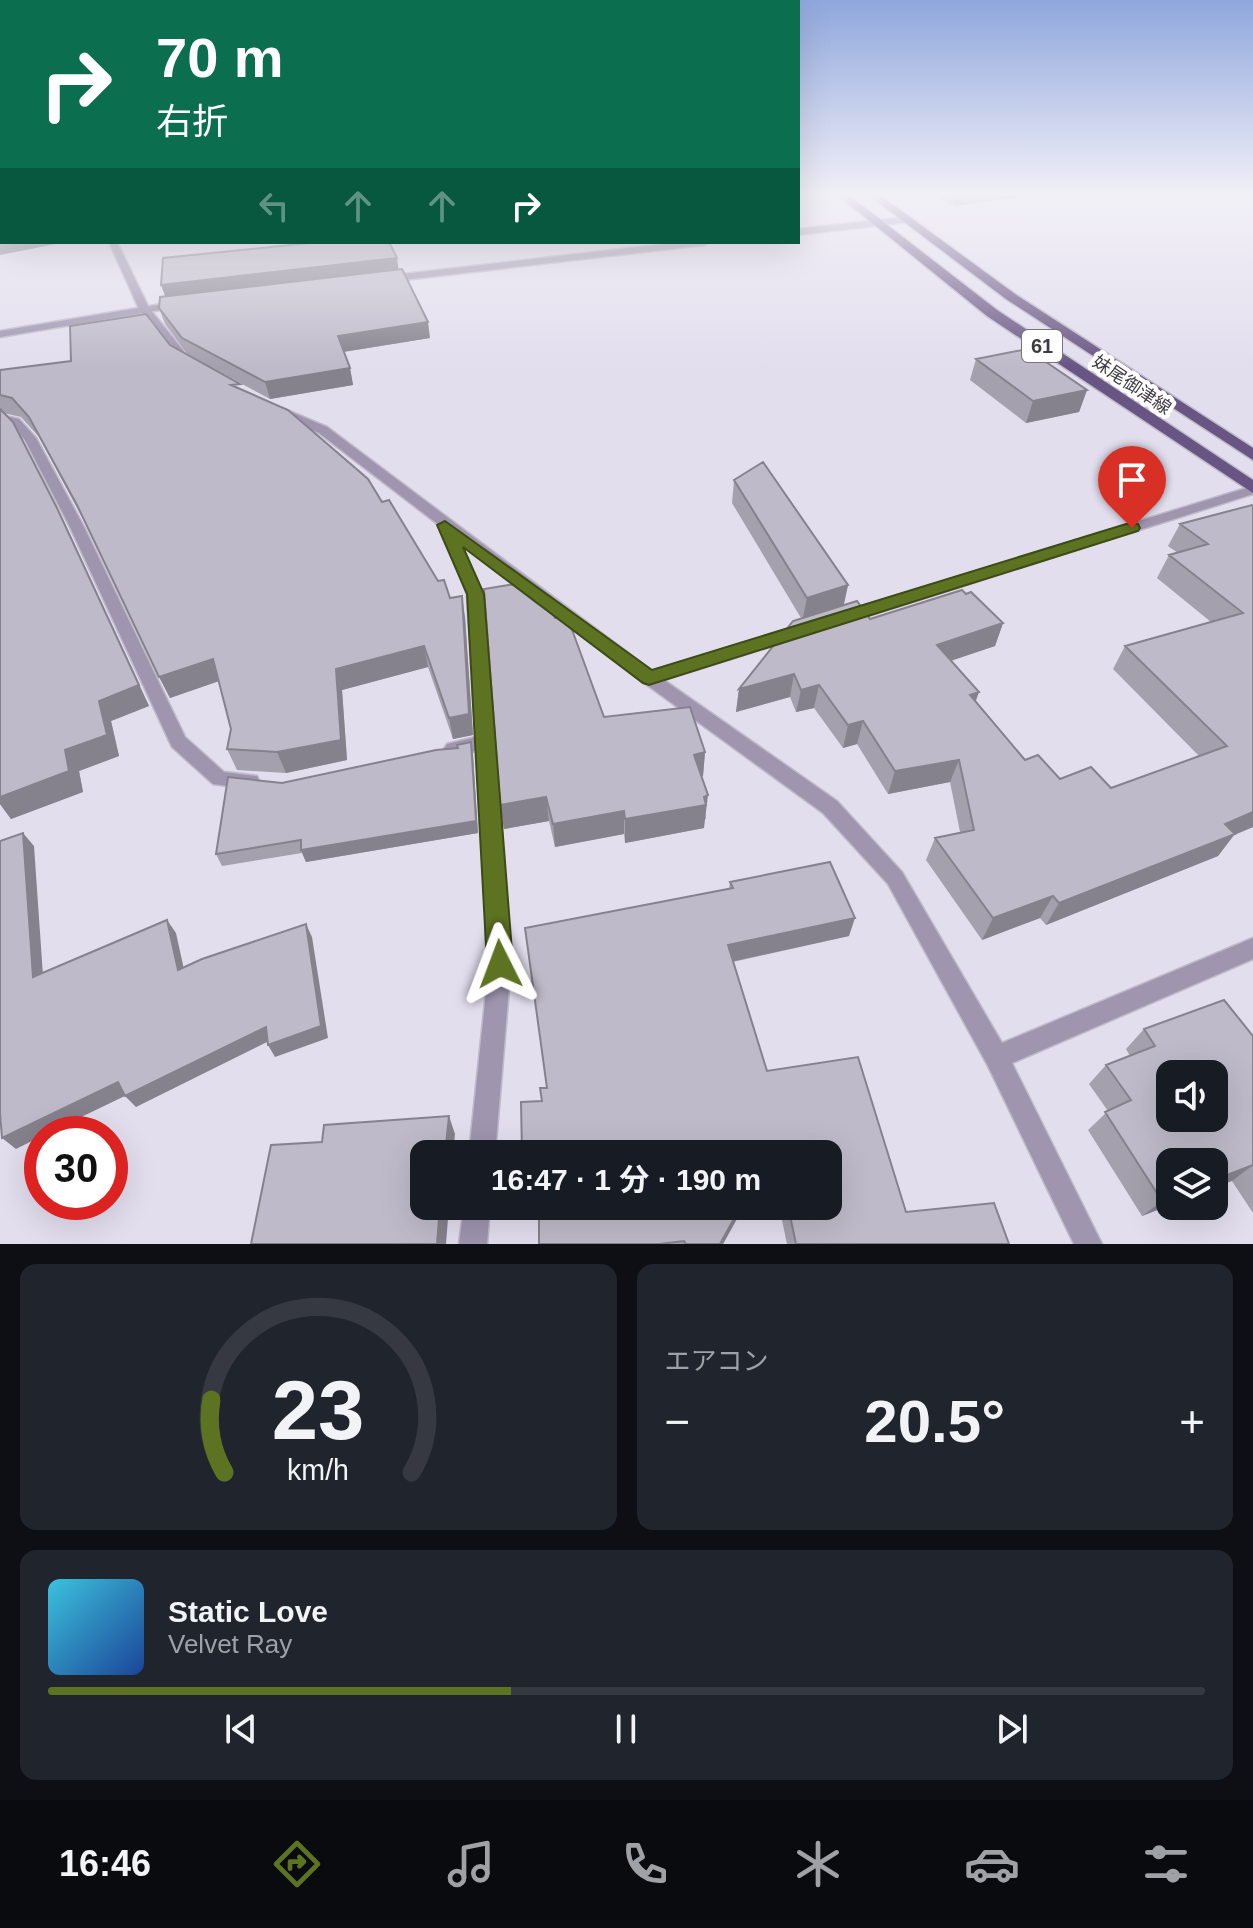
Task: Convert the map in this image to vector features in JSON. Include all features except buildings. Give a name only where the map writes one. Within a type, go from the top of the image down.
[{"type":"main road","name":"妹尾御津線","points":[[912,251],[992,313],[1253,489]]},
{"type":"main road","name":"妹尾御津線","points":[[948,251],[1029,310],[1253,455]]},
{"type":"street","points":[[117,251],[144,309],[182,359],[194,366]]},
{"type":"street","points":[[381,280],[628,251]]},
{"type":"street","points":[[0,334],[191,303]]},
{"type":"street","points":[[270,406],[323,430],[649,678],[830,807],[895,878],[997,1057],[1088,1244]]},
{"type":"street","points":[[0,419],[15,422],[30,438],[77,527],[178,742],[220,779],[273,783]]},
{"type":"street","points":[[649,678],[1253,489]]},
{"type":"street","points":[[445,525],[475,594],[487,742],[500,964],[483,1140]]},
{"type":"street","points":[[441,752],[487,742]]},
{"type":"street","points":[[997,1057],[1253,948]]},
{"type":"street","points":[[473,1244],[476,1220]]},
{"type":"route","points":[[500,964],[475,594],[445,525],[649,678],[1132,528]]}]
